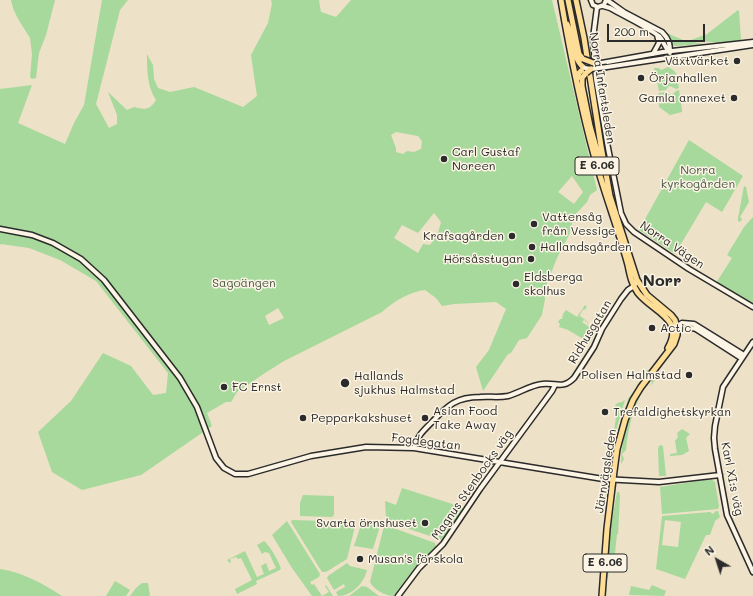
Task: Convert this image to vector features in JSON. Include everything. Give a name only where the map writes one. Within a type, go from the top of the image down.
[{"type":"highway","name":"E 6.06","points":[[561,0],[564,20]]},
{"type":"highway","points":[[568,0],[579,54],[583,59],[596,64]]},
{"type":"highway","name":"Norra Infartsleden","points":[[576,0],[584,38],[610,196],[637,280],[647,295],[671,315],[675,329]]},
{"type":"highway","points":[[564,20],[570,31],[577,59],[585,69],[591,70]]},
{"type":"highway","name":"Norra Infartsleden","points":[[564,20],[593,154],[634,286],[643,298],[664,315],[675,329]]},
{"type":"highway","points":[[585,69],[582,78],[582,86],[599,161],[610,196]]},
{"type":"highway","points":[[577,82],[579,73],[585,69]]},
{"type":"highway","name":"Järnvägsleden","points":[[602,596],[607,529],[613,480],[618,448],[625,420],[632,400],[661,359],[671,341],[675,329]]},
{"type":"street","points":[[591,0],[592,4],[596,7],[603,6],[610,8],[657,35],[669,51],[671,58]]},
{"type":"street","points":[[603,6],[606,0],[624,12],[662,32],[670,45],[669,51]]},
{"type":"street","name":"Norra Vägen","points":[[596,7],[593,38],[596,76],[608,148],[623,218],[628,227],[634,232],[699,276],[753,307]]},
{"type":"street","points":[[653,54],[659,44],[657,35]]},
{"type":"street","points":[[591,70],[606,65],[669,51],[753,42]]},
{"type":"street","points":[[585,69],[596,64],[606,65],[671,58],[753,46]]},
{"type":"street","name":"Fogdegatan","points":[[0,229],[37,236],[53,243],[73,254],[96,272],[127,308],[180,378],[197,407],[216,458],[224,468],[231,472],[248,474],[306,458],[366,447],[414,448],[597,479],[659,482],[720,474]]},
{"type":"street","name":"Ridhusgatan","points":[[555,385],[568,383],[574,378],[594,347],[602,329],[621,299],[628,290],[634,286],[637,280]]},
{"type":"street","points":[[634,286],[641,288]]},
{"type":"street","points":[[675,329],[685,323],[694,324],[743,357],[753,342]]},
{"type":"street","name":"Karl XI:s väg","points":[[743,357],[723,387],[714,438],[728,515],[753,572]]},
{"type":"street","points":[[414,448],[418,437],[444,409],[455,401],[473,397],[506,396],[541,384],[555,385]]},
{"type":"street","name":"Magnus Stenbocks väg","points":[[398,596],[419,568],[443,544],[498,463],[555,385]]},
{"type":"green space","points":[[11,0],[55,0],[46,35],[39,53],[36,78],[32,79],[30,77],[32,54],[30,38],[18,19]]},
{"type":"green space","name":"Sagoängen","points":[[102,0],[128,0],[120,10],[96,104],[109,128],[117,124],[117,115],[108,92],[127,110],[134,107],[141,109],[147,108],[152,106],[156,100],[149,84],[147,54],[153,65],[154,79],[158,88],[170,92],[194,87],[243,107],[257,96],[251,55],[268,23],[272,4],[271,0],[319,0],[321,12],[336,17],[351,0],[552,0],[597,190],[590,195],[587,202],[574,216],[569,235],[557,258],[545,288],[545,299],[542,315],[527,338],[519,340],[511,353],[508,354],[483,391],[476,367],[489,350],[506,309],[496,302],[442,306],[436,298],[425,290],[419,291],[402,298],[382,312],[284,361],[265,373],[237,392],[231,402],[226,402],[207,413],[212,426],[141,475],[82,490],[52,472],[38,432],[71,401],[103,353],[131,366],[153,395],[166,393],[168,373],[96,281],[60,260],[29,248],[0,245],[0,89],[32,85],[18,123],[65,144],[84,105]],"holes":[[[396,132],[418,136],[422,141],[421,149],[414,152],[407,151],[403,154],[396,152],[391,135]],[[572,176],[583,192],[574,204],[558,192]],[[434,213],[441,222],[438,233],[430,245],[423,244],[418,253],[394,238],[402,225],[418,233]],[[278,308],[284,318],[269,325],[265,316]]]},
{"type":"green space","points":[[738,10],[741,40],[721,43],[691,40],[707,34]]},
{"type":"green space","points":[[662,31],[683,40],[704,44],[675,46],[671,44]]},
{"type":"green space","points":[[668,67],[676,73],[679,88],[676,89],[670,86],[666,90],[659,91],[654,68],[659,68],[661,70]]},
{"type":"green space","points":[[679,90],[682,112],[670,115],[659,107],[656,97],[659,93],[666,92],[672,95]]},
{"type":"green space","name":"Norra kyrkogården","points":[[689,140],[743,176],[722,212],[706,202],[675,254],[639,230]]},
{"type":"green space","points":[[744,186],[746,187],[749,202],[740,217],[742,219],[740,222],[738,221],[738,218]]},
{"type":"green space","points":[[753,217],[753,305],[716,283],[732,258],[727,255],[744,227]]},
{"type":"green space","points":[[585,305],[587,307],[584,310],[583,309],[578,319],[580,316],[588,322],[587,325],[587,322],[584,320],[582,322],[595,331],[590,343],[568,330],[559,327],[560,324],[558,322],[562,319],[566,310],[577,317]]},
{"type":"green space","points":[[650,370],[635,392],[621,423],[628,399],[642,379],[645,371]]},
{"type":"green space","points":[[654,372],[657,377],[650,387],[652,382],[650,380],[636,404],[628,431],[626,450],[622,454],[624,459],[621,464],[623,439],[630,413],[640,391]]},
{"type":"green space","points":[[625,400],[612,444],[617,411],[614,411],[617,404]]},
{"type":"green space","points":[[682,429],[690,434],[686,438],[689,451],[682,455],[670,456],[670,454],[677,453],[675,441],[678,437],[677,433]]},
{"type":"green space","points":[[614,445],[610,468],[608,468],[608,455]]},
{"type":"green space","points":[[660,445],[663,446],[666,476],[659,476],[658,448]]},
{"type":"green space","points":[[711,479],[715,482],[719,506],[718,509],[662,514],[660,487]]},
{"type":"green space","points":[[402,488],[462,507],[463,509],[442,540],[388,522],[386,519],[385,501],[396,505]]},
{"type":"green space","points":[[617,492],[619,492],[620,496],[618,534],[614,562],[612,562],[609,567],[608,578],[606,579],[610,532]]},
{"type":"green space","points":[[303,495],[334,496],[334,515],[332,517],[300,516],[300,503]]},
{"type":"green space","points":[[718,511],[720,517],[715,521],[710,535],[706,535],[685,579],[656,569],[662,516],[710,512],[713,514]],"holes":[[[665,520],[681,522],[678,547],[662,545]]]},
{"type":"green space","points":[[292,520],[356,522],[347,559],[326,572],[322,572],[291,522]]},
{"type":"green space","points":[[287,521],[320,574],[319,577],[310,582],[312,585],[314,584],[322,596],[312,596],[292,568],[272,535]]},
{"type":"green space","points":[[362,522],[369,522],[380,526],[373,549],[354,546]]},
{"type":"green space","points":[[385,525],[435,543],[436,547],[418,564],[394,596],[380,592],[374,588],[370,582]]},
{"type":"green space","points":[[264,541],[276,557],[281,568],[280,570],[256,581],[257,584],[237,594],[235,589],[252,580],[241,558],[238,559],[236,557],[230,559],[230,563],[227,560],[245,551],[257,577],[264,574],[261,566],[266,563],[269,571],[276,568],[269,553],[265,552],[262,554],[257,545]]},
{"type":"green space","points":[[347,563],[350,566],[367,570],[363,580],[357,588],[348,594],[338,596],[336,592],[345,587],[344,584],[334,590],[327,578]]},
{"type":"green space","points":[[0,569],[32,579],[62,596],[0,596]]},
{"type":"green space","points":[[115,581],[130,590],[126,596],[106,596]]},
{"type":"green space","points":[[142,583],[148,583],[150,596],[130,596],[136,588]]},
{"type":"green space","points":[[326,585],[333,596],[322,596],[329,592],[325,586]]},
{"type":"green space","points":[[652,585],[666,591],[664,596],[629,595],[631,586],[649,590]]},
{"type":"green space","points":[[362,586],[367,587],[379,596],[349,596]]},
{"type":"place","name":"Växtvärket","points":[[737,61]]},
{"type":"place","name":"Örjanhallen","points":[[641,78]]},
{"type":"place","name":"Gamla annexet","points":[[734,98]]},
{"type":"place","name":"Carl Gustaf Noreen","points":[[444,159]]},
{"type":"place","name":"Vattensåg från Vessige","points":[[534,224]]},
{"type":"place","name":"Krafsagården","points":[[512,236]]},
{"type":"place","name":"Hallandsgården","points":[[532,247]]},
{"type":"place","name":"Hörsåsstugan","points":[[531,259]]},
{"type":"place","name":"Eldsberga skolhus","points":[[516,284]]},
{"type":"place","name":"Actic","points":[[652,328]]},
{"type":"place","name":"Polisen Halmstad","points":[[689,375]]},
{"type":"place","name":"Hallands sjukhus Halmstad","points":[[345,383]]},
{"type":"place","name":"FC Ernst","points":[[224,387]]},
{"type":"place","name":"Trefaldighetskyrkan","points":[[605,412]]},
{"type":"place","name":"Pepparkakshuset","points":[[303,418]]},
{"type":"place","name":"Asian Food Take Away","points":[[425,418]]},
{"type":"place","name":"Svarta örnshuset","points":[[425,523]]},
{"type":"place","name":"Musan's förskola","points":[[360,559]]},
{"type":"district","name":"Norr","points":[[662,281]]}]
